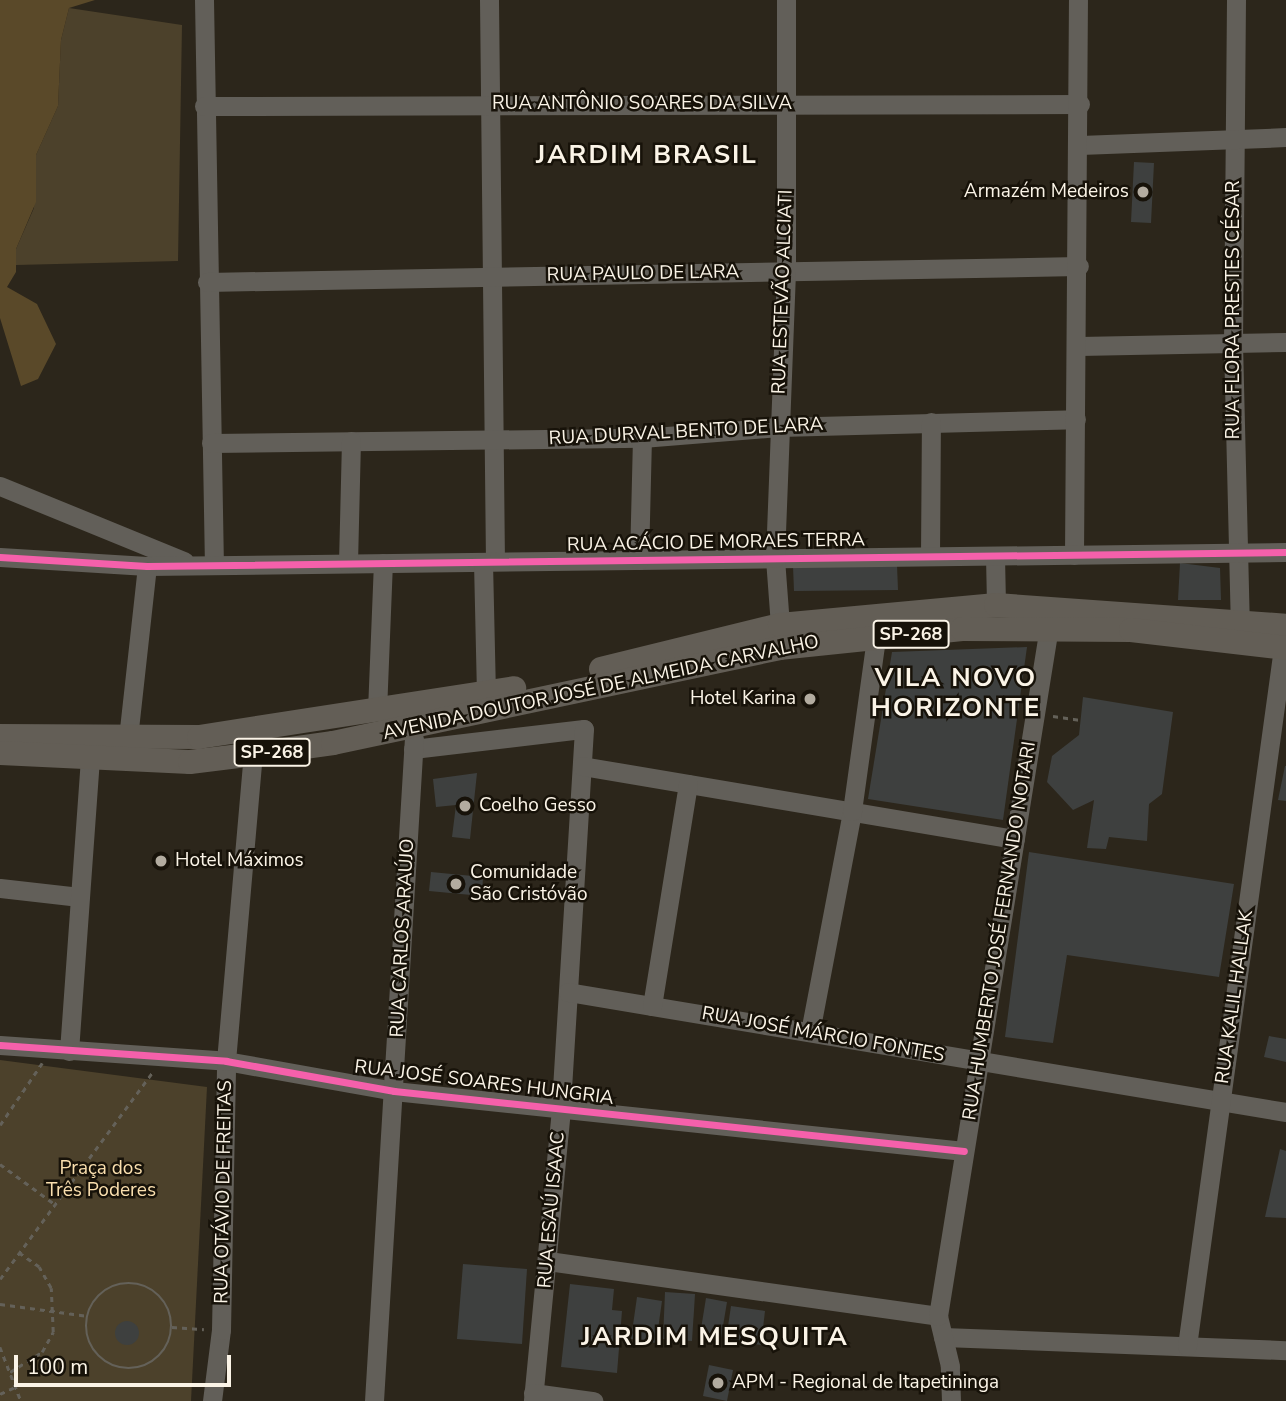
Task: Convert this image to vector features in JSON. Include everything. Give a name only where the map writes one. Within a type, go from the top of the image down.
[{"type":"main road","name":"AVENIDA DOUTOR JOSÉ DE ALMEIDA CARVALHO","points":[[0,753],[90,760],[190,762],[377,711],[486,693],[780,625],[996,605],[1240,620],[1285,641]]},
{"type":"main road","name":"AVENIDA DOUTOR JOSÉ DE ALMEIDA CARVALHO","points":[[0,736],[255,743],[414,737],[779,648],[876,637],[1049,627],[1285,641]]},
{"type":"street","points":[[204,0],[214,565]]},
{"type":"street","points":[[486,693],[493,439],[493,104],[489,0]]},
{"type":"street","name":"RUA ESTEVÃO ALCIATI","points":[[780,625],[775,558],[786,271],[786,0]]},
{"type":"street","points":[[1074,555],[1079,346],[1078,0]]},
{"type":"street","name":"RUA FLORA PRESTES CÉSAR","points":[[1236,0],[1233,342],[1240,620]]},
{"type":"street","name":"RUA ANTÔNIO SOARES DA SILVA","points":[[204,106],[1080,104]]},
{"type":"street","points":[[1080,145],[1286,137]]},
{"type":"street","name":"RUA PAULO DE LARA","points":[[207,282],[1079,266]]},
{"type":"street","points":[[1079,346],[1286,342]]},
{"type":"street","name":"RUA DURVAL BENTO DE LARA","points":[[211,443],[642,438],[779,426],[1076,419]]},
{"type":"street","points":[[930,556],[931,422]]},
{"type":"street","points":[[639,560],[642,438]]},
{"type":"street","points":[[348,563],[351,441]]},
{"type":"street","name":"RUA ACÁCIO DE MORAES TERRA","points":[[0,486],[188,562]]},
{"type":"street","name":"RUA ACÁCIO DE MORAES TERRA","points":[[0,557],[147,566],[188,562],[214,565],[1286,552]]},
{"type":"street","points":[[995,556],[996,605]]},
{"type":"street","points":[[377,711],[383,563]]},
{"type":"street","points":[[128,738],[147,566]]},
{"type":"street","name":"RUA HUMBERTO JOSÉ FERNANDO NOTARI","points":[[951,1401],[938,1316],[1049,627]]},
{"type":"street","points":[[810,1032],[852,811],[876,637]]},
{"type":"street","name":"RUA KALIL HALLAK","points":[[1187,1346],[1285,641]]},
{"type":"street","name":"RUA ESAÚ ISAAC","points":[[414,737],[584,729],[561,1109],[533,1397]]},
{"type":"street","name":"RUA CARLOS ARAÚJO","points":[[374,1401],[414,737]]},
{"type":"street","name":"RUA OTÁVIO DE FREITAS","points":[[212,1401],[222,1330],[226,1061],[255,743]]},
{"type":"street","points":[[60,1050],[79,897],[90,760]]},
{"type":"street","points":[[582,766],[1014,839]]},
{"type":"street","points":[[652,1006],[688,784]]},
{"type":"street","points":[[0,888],[79,897]]},
{"type":"street","name":"RUA JOSÉ MÁRCIO FONTES","points":[[568,992],[1286,1112]]},
{"type":"street","name":"RUA JOSÉ SOARES HUNGRIA","points":[[0,1045],[226,1061],[394,1091],[964,1151]]},
{"type":"street","points":[[548,1261],[938,1316]]},
{"type":"street","points":[[943,1337],[1286,1350]]},
{"type":"street","points":[[533,1397],[593,1401]]},
{"type":"path","points":[[1035,715],[1080,720]]},
{"type":"path","points":[[0,1125],[60,1050]]},
{"type":"path","points":[[0,1279],[165,1057]]},
{"type":"path","points":[[0,1164],[55,1205]]},
{"type":"path","points":[[10,1371],[52,1340],[52,1311],[46,1276],[19,1253]]},
{"type":"path","points":[[142,1285],[164,1301],[172,1327],[162,1354],[152,1363],[124,1369],[94,1350],[88,1316],[102,1293],[114,1286],[142,1285]]},
{"type":"path","points":[[0,1304],[88,1316]]},
{"type":"path","points":[[172,1327],[222,1330]]},
{"type":"path","points":[[0,1347],[21,1401]]},
{"type":"path","points":[[0,1394],[16,1387]]},
{"type":"green space","points":[[69,8],[182,25],[178,261],[16,265],[16,249],[34,208],[36,155],[58,106],[61,40]]},
{"type":"green space","name":"Praça dos Três Poderes","points":[[0,1060],[207,1087],[191,1401],[0,1401]]},
{"type":"shaded area","points":[[0,0],[95,0],[69,8],[61,40],[58,106],[36,155],[36,202],[16,249],[16,272],[7,287],[37,304],[56,344],[38,379],[21,386],[0,318]]},
{"type":"building","name":"Armazém Medeiros","points":[[1134,162],[1154,163],[1151,223],[1131,222]]},
{"type":"building","points":[[1180,563],[1220,568],[1221,600],[1178,600]]},
{"type":"building","points":[[897,565],[898,590],[794,591],[793,566]]},
{"type":"building","points":[[1027,647],[1003,820],[868,799],[892,652]]},
{"type":"building","points":[[1083,697],[1173,712],[1162,794],[1149,804],[1147,841],[1109,837],[1106,849],[1087,848],[1094,800],[1073,810],[1047,782],[1052,756],[1079,735]]},
{"type":"building","points":[[1286,766],[1286,801],[1278,800]]},
{"type":"building","name":"Coelho Gesso","points":[[477,773],[470,839],[452,837],[456,805],[436,807],[433,779]]},
{"type":"building","points":[[1029,852],[1234,884],[1219,977],[1067,955],[1053,1043],[1005,1037]]},
{"type":"building","name":"Comunidade São Cristóvão","points":[[431,872],[483,877],[482,896],[429,891]]},
{"type":"building","points":[[1269,1036],[1286,1039],[1286,1062],[1264,1057]]},
{"type":"building","points":[[1280,1149],[1286,1151],[1286,1218],[1265,1217]]},
{"type":"building","points":[[463,1264],[527,1269],[522,1344],[457,1339]]},
{"type":"building","points":[[570,1284],[614,1289],[612,1310],[622,1311],[617,1373],[561,1367]]},
{"type":"building","points":[[665,1292],[695,1294],[692,1341],[663,1339]]},
{"type":"building","points":[[637,1297],[662,1301],[656,1343],[631,1339]]},
{"type":"building","points":[[706,1298],[727,1302],[721,1338],[700,1335]]},
{"type":"building","points":[[731,1306],[765,1311],[761,1345],[726,1340]]},
{"type":"building","points":[[127,1321],[136,1324],[139,1333],[136,1342],[127,1345],[118,1342],[115,1333],[118,1324]]},
{"type":"building","name":"APM - Regional de Itapetininga","points":[[709,1365],[733,1370],[727,1401],[703,1396]]},
{"type":"cycle path","points":[[0,557],[147,566],[1286,552]]},
{"type":"cycle path","points":[[0,1045],[226,1061],[394,1091],[964,1151]]},
{"type":"place","name":"Armazém Medeiros","points":[[1143,192]]},
{"type":"place","name":"Hotel Karina","points":[[810,699]]},
{"type":"place","name":"Coelho Gesso","points":[[465,806]]},
{"type":"place","name":"Hotel Máximos","points":[[161,861]]},
{"type":"place","name":"Comunidade São Cristóvão","points":[[456,884]]},
{"type":"place","name":"APM - Regional de Itapetininga","points":[[718,1383]]},
{"type":"district","name":"JARDIM BRASIL","points":[[647,155]]},
{"type":"district","name":"VILA NOVO HORIZONTE","points":[[956,693]]},
{"type":"district","name":"JARDIM MESQUITA","points":[[715,1337]]}]
